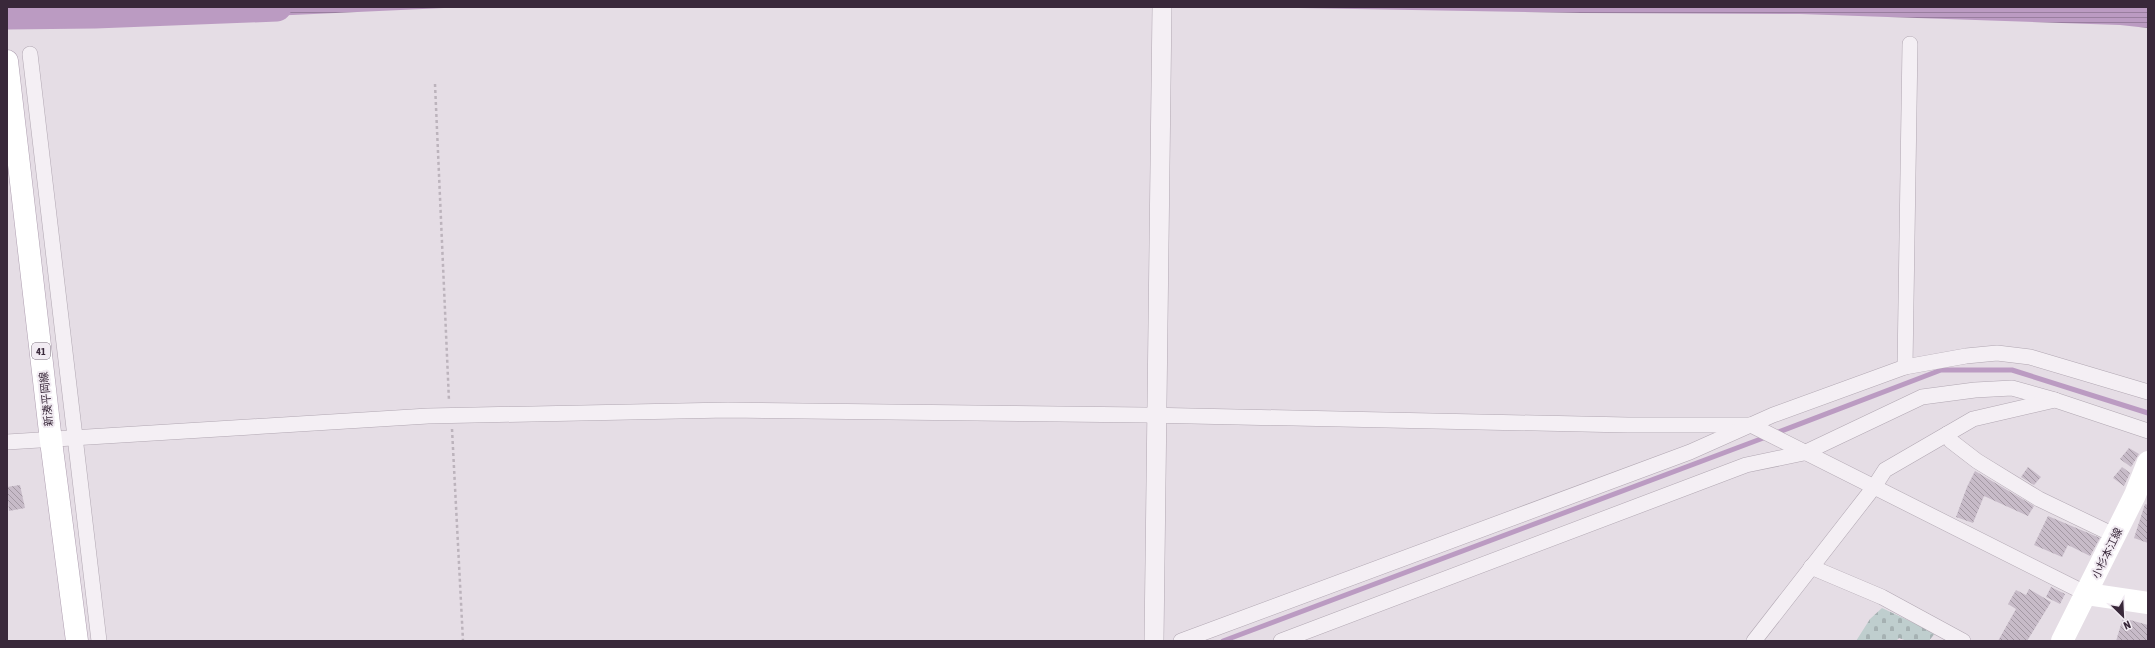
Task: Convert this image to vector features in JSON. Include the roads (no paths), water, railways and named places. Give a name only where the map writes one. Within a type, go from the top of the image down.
[{"type":"main road","name":"新湊平岡線","points":[[7,60],[51,441],[77,641]]},
{"type":"main road","name":"小杉本江線","points":[[2062,641],[2116,536],[2142,497],[2148,462]]},
{"type":"main road","points":[[2087,594],[2148,603]]},
{"type":"street","points":[[1154,641],[1162,16]]},
{"type":"street","points":[[1905,367],[1910,44]]},
{"type":"street","points":[[30,54],[99,641]]},
{"type":"street","points":[[1180,641],[1690,452],[1773,415],[1905,367],[1966,356],[1997,353],[2030,357],[2148,392]]},
{"type":"street","points":[[1281,641],[1746,465],[1804,453],[1922,397],[1975,390],[2012,388],[2055,400],[2148,431]]},
{"type":"street","points":[[1754,641],[1874,488],[1885,470],[1973,419],[2055,400]]},
{"type":"street","points":[[7,442],[51,441],[75,438],[449,416],[728,410],[1158,416],[1620,425],[1751,425],[2087,594]]},
{"type":"street","points":[[1948,434],[1951,440],[1977,461],[2039,499],[2116,536]]},
{"type":"street","points":[[1811,567],[1882,597],[1963,641]]},
{"type":"waterway","points":[[7,15],[95,14],[277,7]]},
{"type":"waterway","points":[[1776,433],[1941,370],[2012,370],[2148,413]]},
{"type":"waterway","points":[[1223,641],[1766,437]]}]
